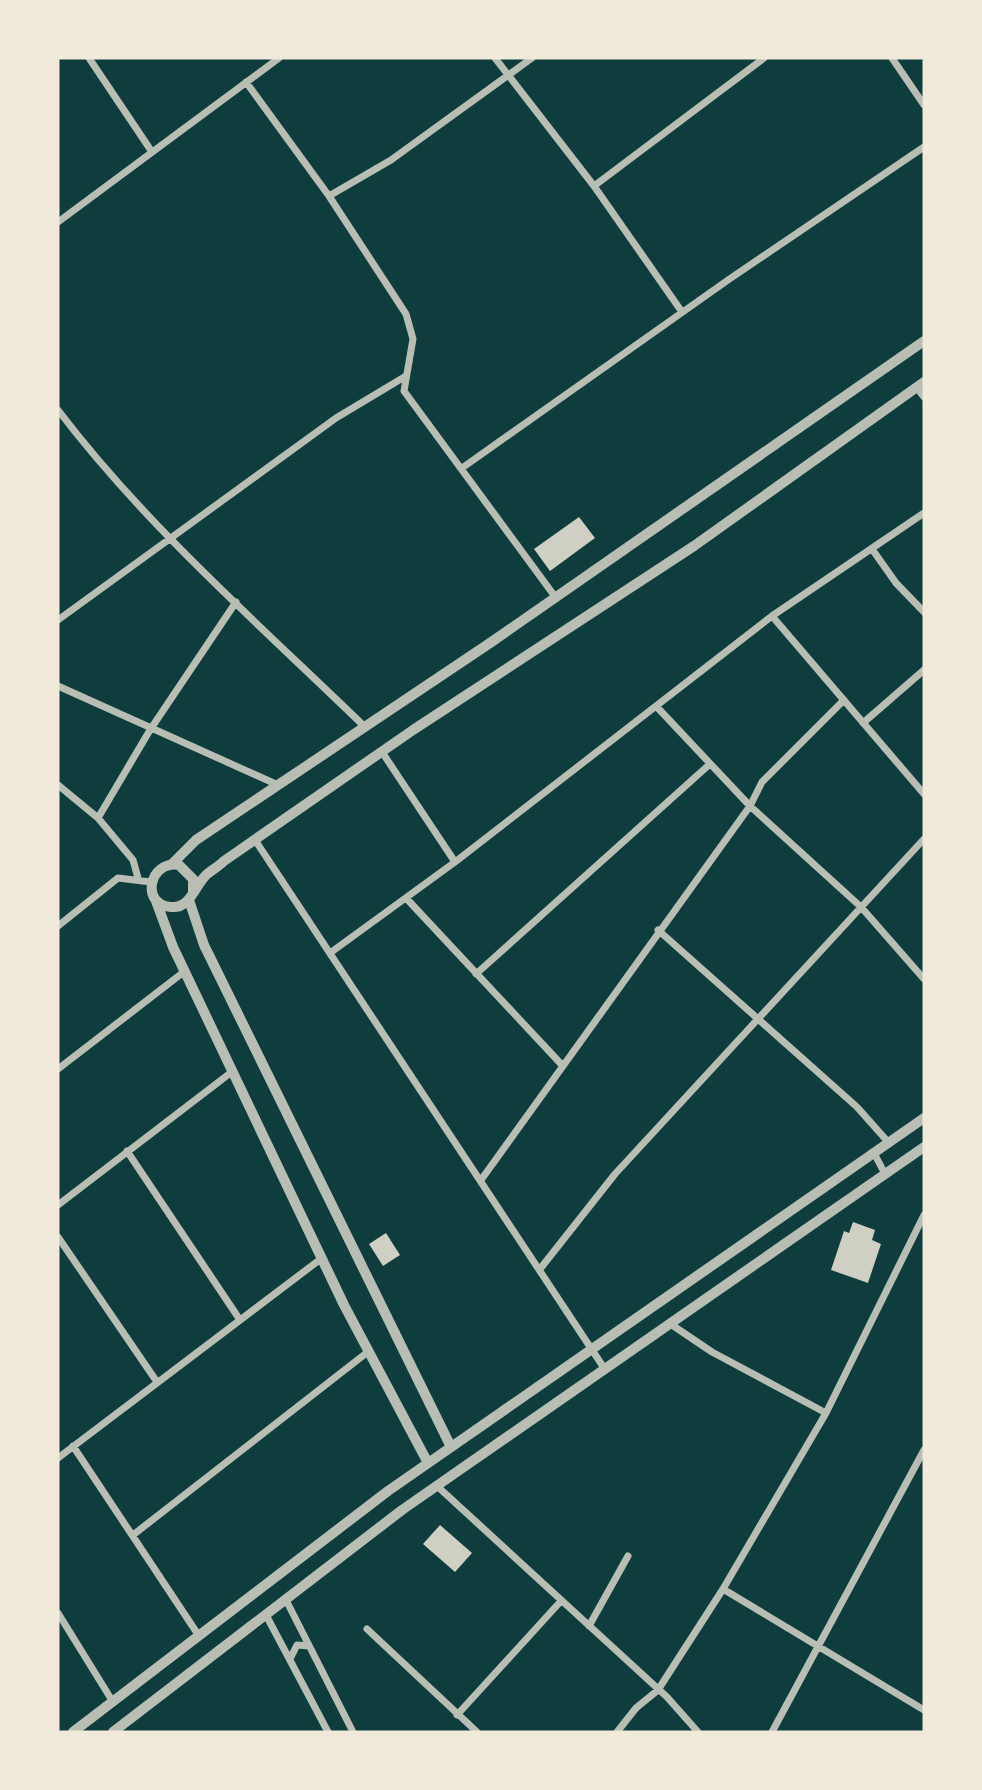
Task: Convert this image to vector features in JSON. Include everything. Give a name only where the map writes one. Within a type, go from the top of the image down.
[{"type":"street","points":[[89,58],[152,152]]},
{"type":"street","points":[[58,222],[279,58]]},
{"type":"street","points":[[495,58],[594,186],[682,312]]},
{"type":"street","points":[[329,196],[391,160],[532,58]]},
{"type":"street","points":[[594,186],[764,58]]},
{"type":"street","points":[[892,58],[924,105]]},
{"type":"street","points":[[246,82],[329,196],[406,314],[413,339],[404,391],[556,598]]},
{"type":"street","points":[[462,468],[682,312],[924,147]]},
{"type":"street","points":[[428,1463],[322,1258],[185,971],[156,901],[151,882],[159,869],[172,864],[197,840],[556,598],[924,341]]},
{"type":"street","points":[[58,620],[172,540],[336,418],[406,376]]},
{"type":"street","points":[[156,901],[169,907],[184,905],[206,875],[255,840],[382,752],[694,546],[922,389]]},
{"type":"street","points":[[58,410],[86,447],[172,540],[365,727]]},
{"type":"street","points":[[330,953],[456,862],[772,616],[924,513]]},
{"type":"street","points":[[872,549],[896,583],[924,612]]},
{"type":"street","points":[[98,818],[150,730],[236,602]]},
{"type":"street","points":[[772,616],[924,794]]},
{"type":"street","points":[[863,723],[924,670]]},
{"type":"street","points":[[58,687],[278,785]]},
{"type":"street","points":[[481,1180],[658,930],[750,806],[762,782],[844,700]]},
{"type":"street","points":[[656,706],[750,806],[861,907],[924,979]]},
{"type":"street","points":[[382,752],[456,862]]},
{"type":"street","points":[[476,974],[710,764]]},
{"type":"street","points":[[58,785],[98,818],[133,860],[138,878]]},
{"type":"street","points":[[540,1269],[615,1174],[924,839]]},
{"type":"street","points":[[255,840],[604,1368]]},
{"type":"street","points":[[172,864],[190,873],[191,897],[204,945],[451,1447]]},
{"type":"street","points":[[58,926],[118,878],[138,878],[151,882]]},
{"type":"street","points":[[406,898],[562,1065]]},
{"type":"street","points":[[658,930],[857,1107],[889,1143]]},
{"type":"street","points":[[58,1069],[185,971]]},
{"type":"street","points":[[58,1205],[233,1071]]},
{"type":"street","points":[[73,1732],[428,1463],[924,1118]]},
{"type":"street","points":[[113,1732],[437,1486],[924,1147]]},
{"type":"street","points":[[127,1152],[240,1320]]},
{"type":"street","points":[[873,1153],[885,1174]]},
{"type":"street","points":[[617,1732],[636,1708],[658,1690],[723,1589],[826,1413],[924,1215]]},
{"type":"street","points":[[58,1237],[157,1382]]},
{"type":"street","points":[[58,1458],[322,1258]]},
{"type":"street","points":[[669,1323],[712,1352],[826,1413]]},
{"type":"street","points":[[133,1535],[369,1351]]},
{"type":"street","points":[[73,1446],[199,1636]]},
{"type":"street","points":[[772,1732],[924,1450]]},
{"type":"street","points":[[437,1486],[658,1690],[698,1732]]},
{"type":"street","points":[[589,1626],[628,1556]]},
{"type":"street","points":[[723,1589],[924,1710]]},
{"type":"street","points":[[286,1600],[353,1732]]},
{"type":"street","points":[[457,1715],[561,1601]]},
{"type":"street","points":[[58,1613],[113,1702]]},
{"type":"street","points":[[266,1615],[328,1732]]},
{"type":"street","points":[[367,1629],[477,1732]]},
{"type":"street","points":[[290,1660],[297,1645],[309,1646]]},
{"type":"building","points":[[579,517],[595,538],[550,571],[534,549]]},
{"type":"building","points":[[853,1222],[875,1230],[872,1240],[881,1244],[868,1283],[831,1270],[844,1231],[849,1233]]},
{"type":"building","points":[[386,1233],[400,1255],[383,1266],[369,1244]]},
{"type":"building","points":[[440,1525],[472,1553],[455,1572],[423,1544]]}]
